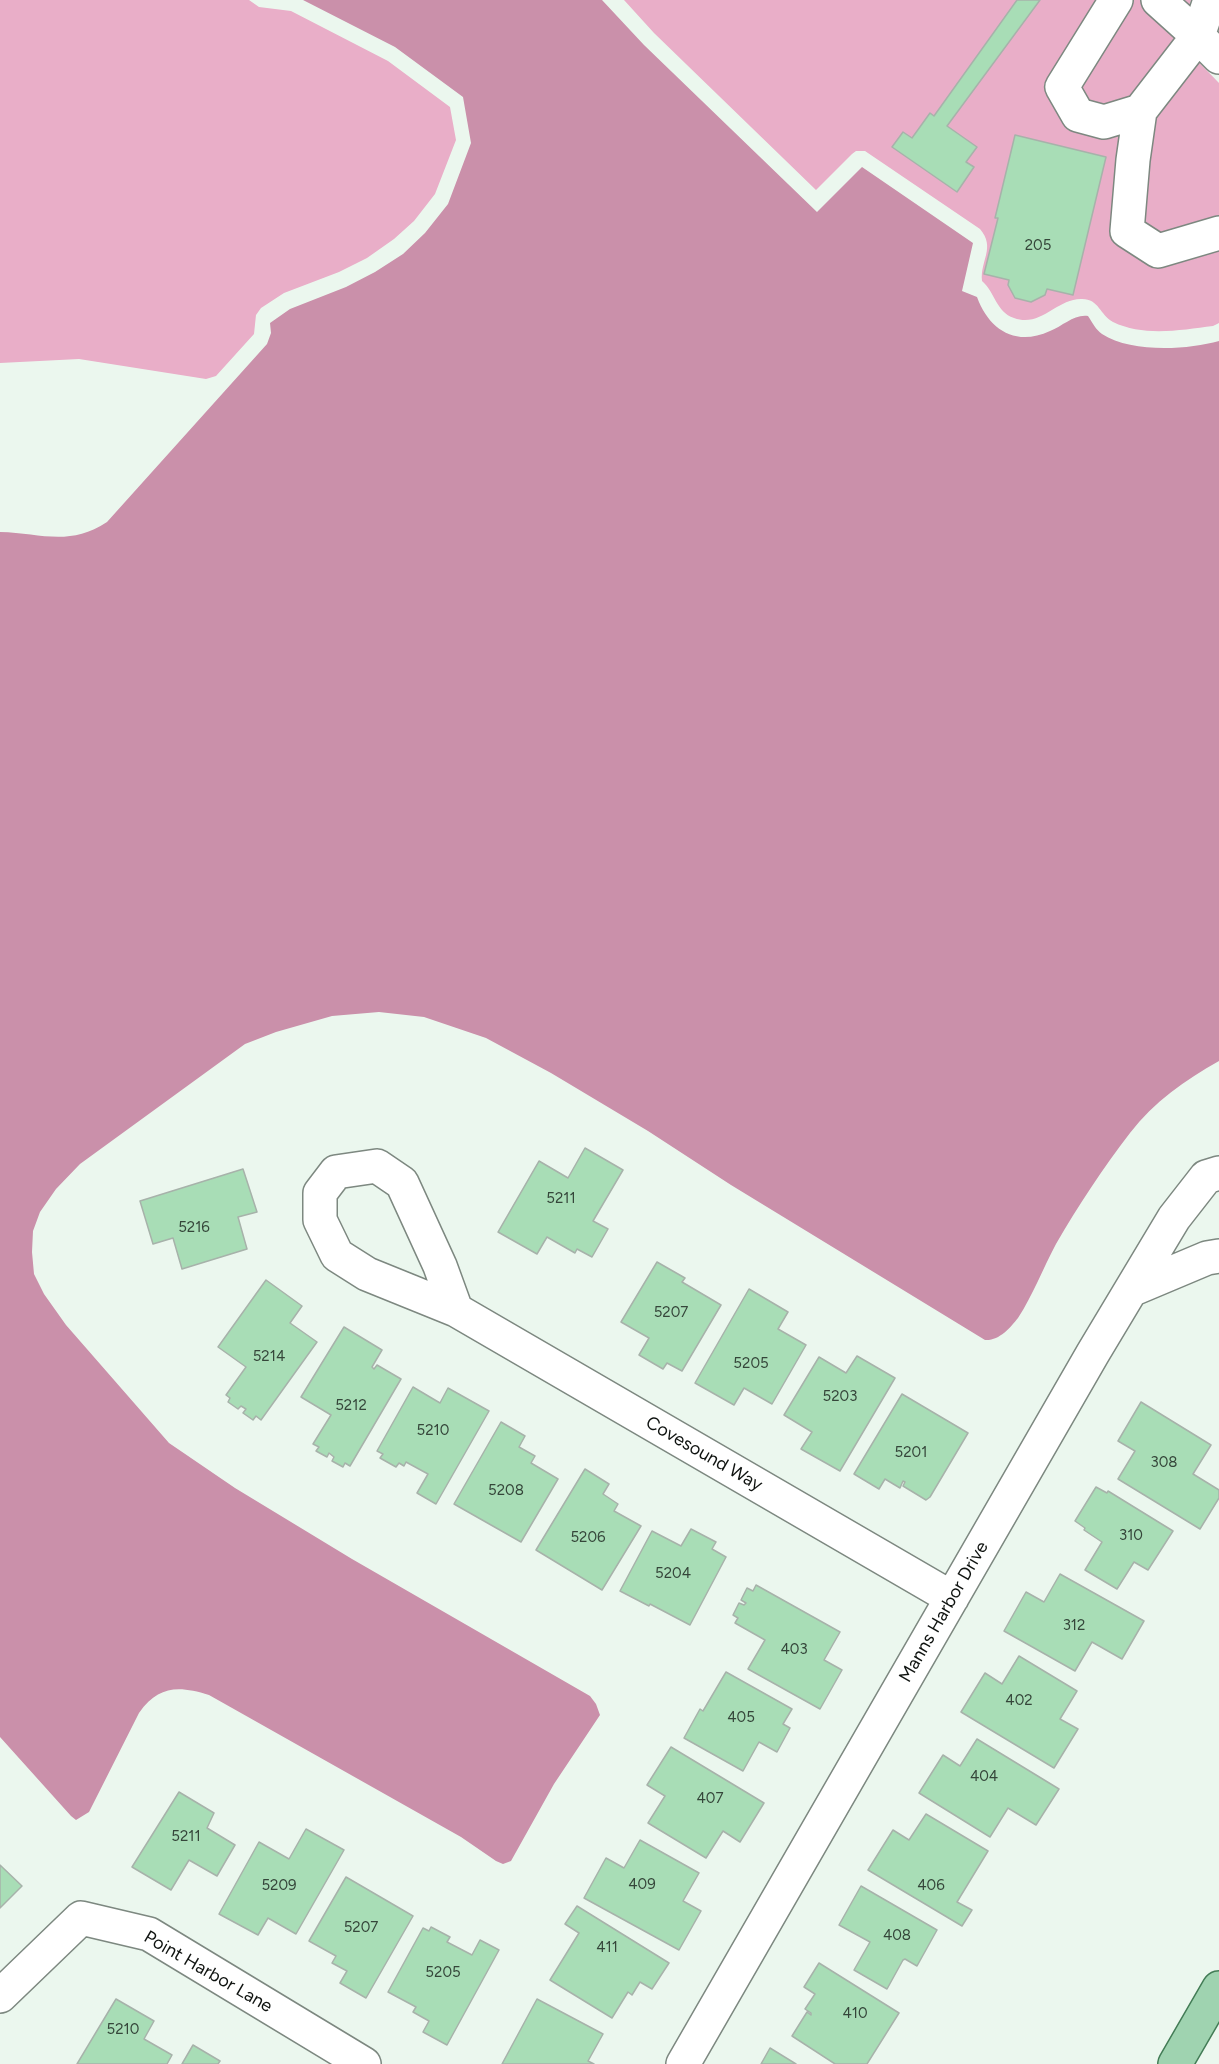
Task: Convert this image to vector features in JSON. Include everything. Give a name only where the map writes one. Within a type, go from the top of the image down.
[{"type":"main road","points":[[1175,2064],[1219,1988]]},
{"type":"street","points":[[1116,0],[1062,87],[1078,115],[1104,122],[1140,111],[1209,47],[1210,0]]},
{"type":"street","points":[[1158,0],[1209,47]]},
{"type":"street","points":[[1140,111],[1127,231],[1158,251],[1219,233]]},
{"type":"street","name":"Covesound Way","points":[[456,1310],[440,1266],[402,1183],[377,1166],[336,1173],[320,1193],[320,1220],[338,1255],[367,1274],[456,1310],[952,1598]]},
{"type":"street","name":"Manns Harbor Drive","points":[[683,2064],[1174,1218],[1206,1178],[1219,1173]]},
{"type":"street","points":[[1131,1290],[1207,1258],[1219,1256]]},
{"type":"street","name":"Point Harbor Lane","points":[[0,1996],[81,1918],[149,1934],[363,2064]]},
{"type":"shaded area","points":[[0,0],[249,0],[259,7],[291,11],[388,61],[450,107],[456,140],[435,194],[414,221],[367,258],[339,272],[284,293],[261,308],[256,315],[254,334],[216,376],[206,379],[79,359],[0,363]]},
{"type":"shaded area","points":[[303,0],[602,0],[644,45],[817,212],[862,167],[973,243],[962,291],[977,297],[989,318],[1005,332],[1026,337],[1038,335],[1073,319],[1088,316],[1102,334],[1114,340],[1143,347],[1176,348],[1219,341],[1219,1061],[1171,1092],[1149,1111],[1130,1133],[1082,1201],[1056,1244],[1023,1309],[1004,1333],[985,1340],[551,1073],[486,1038],[424,1017],[379,1012],[332,1016],[276,1032],[245,1044],[80,1164],[56,1189],[40,1212],[33,1231],[32,1252],[34,1274],[44,1294],[66,1325],[169,1443],[235,1488],[352,1559],[590,1696],[596,1704],[600,1715],[554,1784],[511,1861],[503,1864],[461,1837],[209,1695],[198,1692],[170,1690],[154,1697],[147,1704],[139,1713],[89,1812],[76,1820],[0,1737],[0,532],[67,536],[93,530],[107,522],[267,344],[271,333],[270,323],[290,309],[346,287],[403,254],[425,233],[448,204],[471,143],[463,97],[395,47]]},
{"type":"shaded area","points":[[624,0],[1191,0],[1182,29],[1187,50],[1219,83],[1219,323],[1213,326],[1175,330],[1137,330],[1113,322],[1096,304],[1082,299],[1065,303],[1032,319],[1024,320],[1008,315],[999,307],[982,281],[987,242],[980,229],[865,151],[856,151],[852,154],[816,190],[654,33]]},
{"type":"building","points":[[1017,0],[1040,0],[947,126],[977,147],[966,162],[974,167],[957,192],[892,147],[903,132],[912,138],[930,113],[934,116]]},
{"type":"building","points":[[1015,135],[1106,157],[1073,295],[1047,289],[1045,295],[1031,302],[1015,298],[1008,285],[1009,280],[984,274]]},
{"type":"building","points":[[585,1148],[623,1170],[593,1221],[608,1229],[592,1257],[577,1249],[575,1253],[547,1237],[537,1254],[498,1232],[539,1161],[568,1178]]},
{"type":"building","points":[[243,1169],[257,1212],[238,1217],[247,1249],[182,1269],[173,1238],[153,1244],[140,1201]]},
{"type":"building","points":[[657,1262],[685,1278],[682,1282],[721,1305],[682,1371],[667,1363],[663,1369],[639,1355],[649,1338],[621,1322]]},
{"type":"building","points":[[266,1280],[302,1306],[290,1323],[317,1342],[261,1420],[256,1416],[253,1420],[243,1413],[246,1409],[241,1406],[238,1409],[228,1402],[230,1398],[226,1395],[246,1367],[218,1347]]},
{"type":"building","points":[[749,1289],[788,1312],[778,1329],[806,1345],[772,1404],[744,1388],[734,1405],[695,1383]]},
{"type":"building","points":[[344,1327],[382,1350],[372,1367],[374,1369],[377,1365],[401,1379],[350,1466],[345,1463],[343,1467],[332,1461],[334,1457],[329,1453],[327,1457],[316,1451],[319,1447],[313,1444],[331,1415],[301,1397]]},
{"type":"building","points":[[857,1356],[895,1378],[840,1471],[801,1449],[812,1432],[784,1415],[819,1357],[846,1373]]},
{"type":"building","points":[[413,1387],[440,1403],[448,1388],[489,1411],[436,1504],[417,1493],[428,1474],[406,1462],[404,1466],[399,1463],[396,1467],[380,1458],[383,1454],[377,1451]]},
{"type":"building","points":[[902,1394],[968,1433],[926,1500],[903,1486],[905,1482],[903,1481],[900,1488],[885,1479],[879,1489],[854,1474]]},
{"type":"building","points":[[1141,1402],[1211,1445],[1193,1474],[1219,1490],[1219,1498],[1200,1529],[1118,1479],[1135,1451],[1118,1441]]},
{"type":"building","points":[[501,1422],[525,1436],[519,1447],[535,1456],[531,1463],[558,1479],[521,1542],[454,1504]]},
{"type":"building","points":[[585,1469],[609,1484],[603,1494],[618,1504],[614,1511],[641,1526],[602,1590],[536,1550]]},
{"type":"building","points":[[1096,1487],[1107,1493],[1108,1491],[1173,1531],[1148,1570],[1134,1562],[1117,1589],[1085,1570],[1102,1542],[1075,1521]]},
{"type":"building","points":[[691,1529],[716,1542],[712,1549],[726,1557],[690,1625],[620,1591],[652,1531],[681,1546]]},
{"type":"building","points":[[1060,1574],[1144,1621],[1122,1659],[1092,1642],[1075,1671],[1004,1631],[1026,1592],[1044,1602]]},
{"type":"building","points":[[756,1585],[840,1632],[824,1660],[842,1670],[820,1709],[748,1669],[765,1640],[735,1623],[738,1618],[733,1615],[739,1603],[744,1605],[746,1603],[741,1600],[747,1588],[753,1591]]},
{"type":"building","points":[[1019,1656],[1077,1691],[1060,1719],[1078,1729],[1054,1768],[961,1712],[985,1673],[1002,1684]]},
{"type":"building","points":[[726,1672],[792,1709],[783,1724],[790,1728],[777,1752],[759,1742],[743,1771],[684,1738],[700,1709],[703,1711]]},
{"type":"building","points":[[977,1739],[1059,1789],[1036,1825],[1008,1808],[990,1837],[919,1793],[943,1755],[960,1766]]},
{"type":"building","points":[[671,1747],[764,1803],[740,1842],[723,1831],[706,1858],[648,1823],[665,1796],[647,1785]]},
{"type":"building","points":[[179,1792],[214,1813],[207,1828],[235,1845],[217,1876],[189,1860],[171,1890],[132,1867]]},
{"type":"building","points":[[926,1814],[988,1851],[957,1902],[972,1910],[962,1926],[868,1870],[893,1830],[909,1840]]},
{"type":"building","points":[[306,1829],[344,1850],[296,1934],[268,1918],[258,1935],[219,1914],[259,1842],[289,1859]]},
{"type":"building","points":[[640,1840],[699,1873],[683,1901],[701,1911],[679,1950],[584,1898],[606,1858],[624,1868]]},
{"type":"building","points":[[0,1865],[22,1886],[0,1908]]},
{"type":"building","points":[[346,1877],[413,1916],[366,1998],[340,1983],[347,1971],[332,1963],[336,1956],[309,1941]]},
{"type":"building","points":[[861,1886],[937,1930],[917,1966],[903,1960],[887,1989],[854,1970],[870,1942],[839,1925]]},
{"type":"building","points":[[577,1906],[669,1963],[652,1989],[640,1982],[632,1995],[628,1992],[612,2018],[550,1980],[579,1933],[565,1924]]},
{"type":"building","points":[[431,1927],[450,1937],[447,1942],[472,1955],[480,1940],[499,1950],[447,2045],[423,2032],[429,2021],[413,2012],[416,2007],[388,1992],[423,1928],[429,1931]]},
{"type":"building","points":[[819,1963],[899,2013],[867,2064],[835,2064],[792,2036],[807,2012],[811,2015],[805,2009],[815,1994],[804,1987]]},
{"type":"building","points":[[116,1999],[154,2021],[144,2039],[172,2055],[167,2064],[77,2064]]},
{"type":"building","points":[[537,1999],[603,2034],[588,2061],[594,2064],[502,2064]]},
{"type":"building","points":[[193,2045],[220,2061],[218,2064],[182,2064]]},
{"type":"building","points":[[770,2048],[796,2064],[761,2064]]}]
